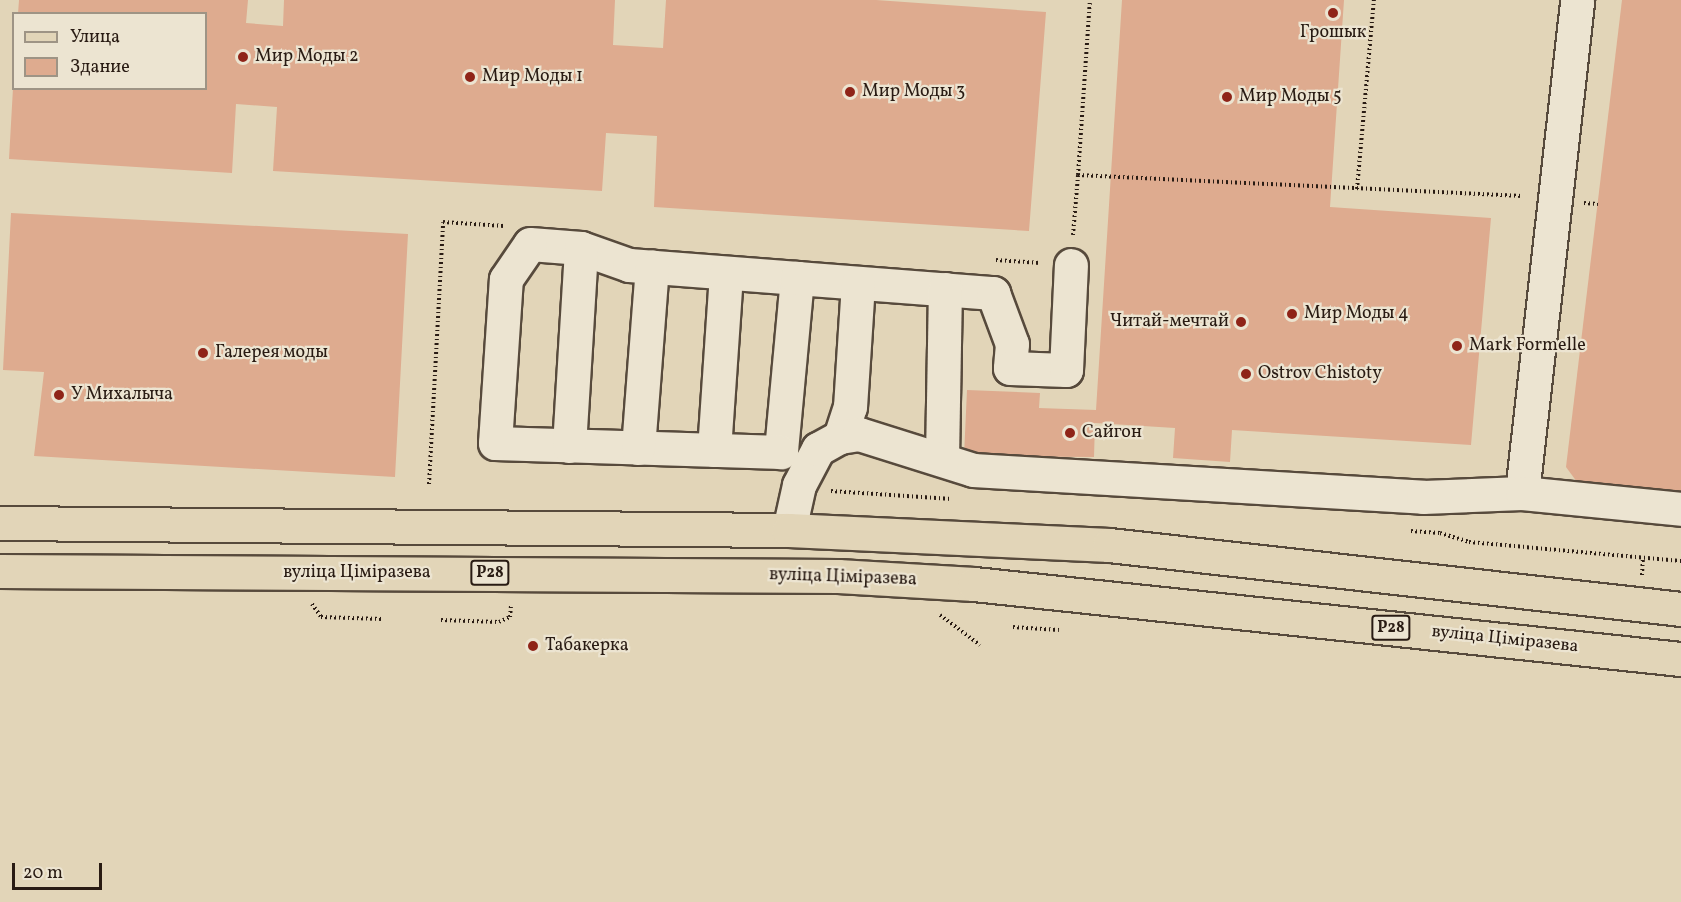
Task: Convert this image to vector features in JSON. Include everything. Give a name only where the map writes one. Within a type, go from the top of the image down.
[{"type":"main road","points":[[0,523],[789,530],[1109,545],[1681,609]]},
{"type":"main road","name":"вуліца Ціміразева","points":[[0,571],[838,576],[974,584],[1681,659]]},
{"type":"lane","points":[[1522,493],[1577,0]]},
{"type":"lane","points":[[796,279],[781,452],[495,443],[506,279],[530,244],[581,248],[628,265],[993,293],[1012,345],[1010,368],[1066,370],[1071,265]]},
{"type":"lane","points":[[569,446],[581,248]]},
{"type":"lane","points":[[638,448],[652,267]]},
{"type":"lane","points":[[714,450],[726,273]]},
{"type":"lane","points":[[840,437],[850,407],[858,283]]},
{"type":"lane","points":[[942,459],[945,290]]},
{"type":"lane","points":[[789,530],[805,469],[818,449],[840,437],[882,438],[973,470],[1423,497],[1522,493],[1681,510]]},
{"type":"path","points":[[988,259],[1071,265],[1090,0]]},
{"type":"path","points":[[1357,189],[1374,0]]},
{"type":"path","points":[[1078,175],[1526,196]]},
{"type":"path","points":[[1582,203],[1598,204]]},
{"type":"path","points":[[429,484],[443,222],[514,227]]},
{"type":"path","points":[[441,620],[499,622],[510,617],[511,598]]},
{"type":"path","points":[[936,612],[980,645]]},
{"type":"path","points":[[321,617],[382,619]]},
{"type":"path","points":[[1013,627],[1059,630]]},
{"type":"building","points":[[19,0],[248,0],[246,23],[283,26],[284,0],[615,0],[613,45],[663,48],[666,0],[876,0],[1046,12],[1029,231],[654,207],[657,136],[606,133],[602,191],[273,171],[277,107],[236,104],[232,173],[9,159],[13,90],[207,90],[207,12],[18,12]]},
{"type":"building","name":"Мир Моды 4","points":[[1122,0],[1344,0],[1330,207],[1491,218],[1471,445],[1232,430],[1230,462],[1173,458],[1175,428],[1095,423],[1094,457],[964,456],[967,390],[1040,393],[1039,408],[1096,410]]},
{"type":"building","points":[[1622,0],[1681,0],[1681,493],[1577,482],[1566,467]]},
{"type":"building","points":[[11,213],[408,234],[395,477],[34,456],[44,372],[3,370]]},
{"type":"place","name":"Грошык","points":[[1333,13]]},
{"type":"place","name":"Мир Моды 2","points":[[243,57]]},
{"type":"place","name":"Мир Моды 1","points":[[470,77]]},
{"type":"place","name":"Мир Моды 3","points":[[850,92]]},
{"type":"place","name":"Мир Моды 5","points":[[1227,97]]},
{"type":"place","name":"Мир Моды 4","points":[[1292,314]]},
{"type":"place","name":"Читай-мечтай","points":[[1241,322]]},
{"type":"place","name":"Mark Formelle","points":[[1457,346]]},
{"type":"place","name":"Галерея моды","points":[[203,353]]},
{"type":"place","name":"Ostrov Chistoty","points":[[1246,374]]},
{"type":"place","name":"У Михалыча","points":[[59,395]]},
{"type":"place","name":"Сайгон","points":[[1070,433]]},
{"type":"place","name":"Табакерка","points":[[533,646]]}]
